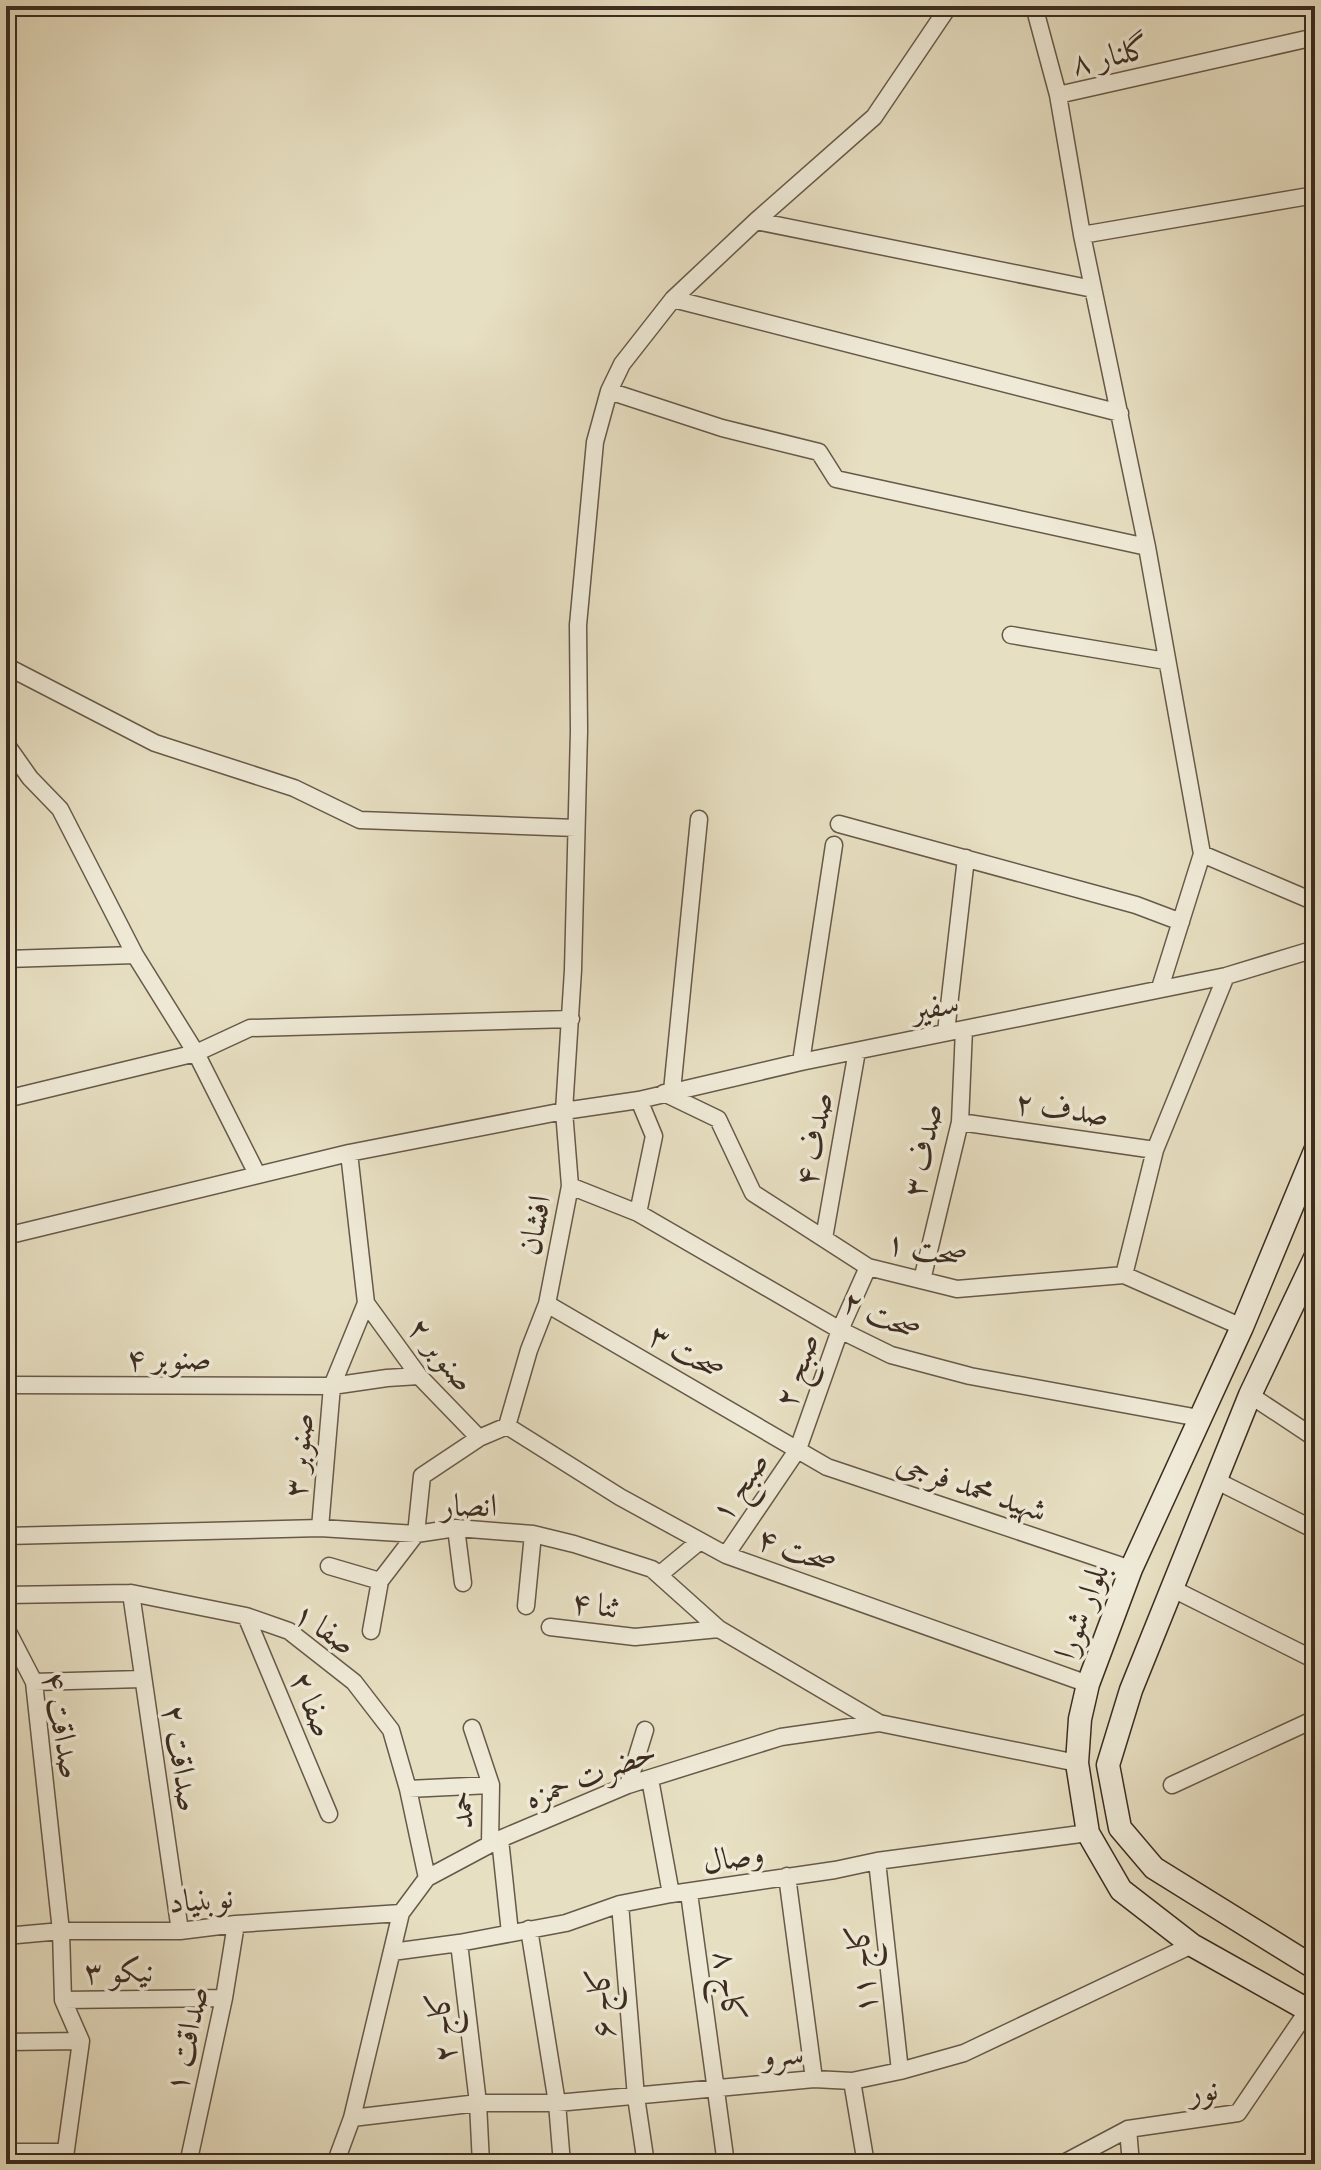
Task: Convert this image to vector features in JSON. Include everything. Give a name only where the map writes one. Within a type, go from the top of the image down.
[{"type":"main road","name":"بلوار شورا","points":[[1312,2012],[1192,1945],[1121,1890],[1088,1833],[1077,1763],[1080,1719],[1088,1684],[1131,1569],[1242,1327],[1315,1151]]},
{"type":"main road","points":[[1315,1258],[1250,1395],[1131,1690],[1108,1765],[1120,1828],[1154,1868],[1315,1968]]},
{"type":"main road","points":[[1242,1327],[1269,1356]]},
{"type":"street","name":"افشان","points":[[507,1426],[529,1350],[547,1304],[570,1186],[564,1111],[571,1019],[578,625],[595,442],[609,391],[622,364],[673,299],[874,117],[949,6]]},
{"type":"street","points":[[1034,6],[1058,95],[1082,235],[1147,547],[1202,854],[1160,988]]},
{"type":"street","name":"گلنار ۸","points":[[1058,95],[1315,37]]},
{"type":"street","points":[[1082,235],[1315,195]]},
{"type":"street","points":[[756,221],[1093,289]]},
{"type":"street","points":[[673,299],[1120,413]]},
{"type":"street","points":[[609,391],[722,428],[819,452],[836,479],[1147,547]]},
{"type":"street","points":[[1011,635],[1166,661]]},
{"type":"street","points":[[6,666],[155,743],[294,788],[360,820],[576,828]]},
{"type":"street","points":[[6,744],[13,765],[60,809],[135,955],[196,1053],[257,1174]]},
{"type":"street","points":[[668,1092],[699,819]]},
{"type":"street","points":[[839,824],[1136,905],[1181,922]]},
{"type":"street","points":[[801,1062],[834,845]]},
{"type":"street","points":[[1202,854],[1315,902]]},
{"type":"street","points":[[946,1032],[966,858]]},
{"type":"street","name":"سفیر","points":[[6,1236],[349,1153],[564,1111],[639,1100],[801,1062],[1226,976],[1315,949]]},
{"type":"street","points":[[6,959],[135,955]]},
{"type":"street","points":[[1124,1275],[1155,1150],[1226,976]]},
{"type":"street","points":[[6,1099],[196,1053],[250,1028],[571,1019]]},
{"type":"street","name":"صدف ۳","points":[[922,1280],[960,1122],[964,1029]]},
{"type":"street","name":"صدف ۴","points":[[824,1238],[857,1051]]},
{"type":"street","name":"صحت ۱","points":[[668,1092],[718,1119],[753,1193],[868,1267],[957,1289],[1124,1275],[1242,1327]]},
{"type":"street","points":[[638,1213],[654,1136],[639,1100]]},
{"type":"street","name":"صدف ۲","points":[[960,1122],[1155,1150]]},
{"type":"street","points":[[349,1153],[366,1303]]},
{"type":"street","name":"صحت ۲","points":[[570,1186],[638,1213],[840,1330],[891,1355],[970,1376],[1199,1418]]},
{"type":"street","name":"صبح ۲","points":[[798,1449],[840,1330],[868,1267]]},
{"type":"street","name":"صنوبر ۲","points":[[366,1303],[419,1376],[479,1438]]},
{"type":"street","name":"صنوبر ۳","points":[[320,1528],[332,1386],[366,1303]]},
{"type":"street","name":"صحت ۳","points":[[547,1304],[798,1449]]},
{"type":"street","name":"صنوبر ۴","points":[[6,1385],[332,1386],[419,1376]]},
{"type":"street","points":[[1250,1395],[1315,1438]]},
{"type":"street","points":[[371,1631],[380,1581],[416,1534],[422,1476],[479,1438],[507,1426]]},
{"type":"street","name":"صحت ۴","points":[[507,1426],[620,1497],[726,1555],[1088,1684]]},
{"type":"street","name":"صبح ۱","points":[[726,1555],[798,1449]]},
{"type":"street","name":"شهید محمد فرجی","points":[[798,1449],[827,1467],[1131,1569]]},
{"type":"street","points":[[1217,1481],[1315,1530]]},
{"type":"street","name":"انصار","points":[[6,1536],[320,1528],[416,1534],[456,1528],[533,1534],[652,1569],[719,1629],[879,1723]]},
{"type":"street","points":[[456,1528],[463,1583]]},
{"type":"street","points":[[526,1606],[533,1534]]},
{"type":"street","points":[[659,1575],[700,1541]]},
{"type":"street","points":[[329,1566],[380,1581]]},
{"type":"street","points":[[1173,1589],[1315,1660]]},
{"type":"street","name":"صفا ۱","points":[[6,1595],[131,1593],[246,1616],[289,1631],[354,1682],[391,1730],[408,1789],[427,1878]]},
{"type":"street","name":"صداقت ۲","points":[[131,1593],[180,1931]]},
{"type":"street","name":"صفا ۲","points":[[246,1616],[329,1814]]},
{"type":"street","name":"ثنا ۴","points":[[550,1627],[635,1637],[719,1629]]},
{"type":"street","name":"صداقت ۴","points":[[6,1628],[34,1682],[61,1931],[63,2000]]},
{"type":"street","points":[[34,1682],[142,1679]]},
{"type":"street","points":[[1172,1785],[1315,1719]]},
{"type":"street","name":"حضرت حمزه","points":[[335,2164],[352,2118],[401,1913],[427,1878],[495,1842],[628,1785],[781,1737],[879,1723],[1077,1763]]},
{"type":"street","name":"حمد","points":[[472,1728],[491,1785],[495,1842],[510,1933]]},
{"type":"street","points":[[628,1785],[645,1730]]},
{"type":"street","points":[[650,1779],[671,1894]]},
{"type":"street","points":[[408,1789],[491,1785]]},
{"type":"street","name":"وصال","points":[[392,1952],[566,1923],[620,1904],[671,1894],[877,1861],[1088,1833]]},
{"type":"street","name":"کاج ۱۱","points":[[877,1861],[900,2071]]},
{"type":"street","points":[[787,1876],[814,2079]]},
{"type":"street","name":"کاج ۸","points":[[689,1893],[726,2164]]},
{"type":"street","name":"کاج ۶","points":[[620,1904],[636,2097],[646,2164]]},
{"type":"street","name":"نوبنیاد","points":[[6,1936],[61,1931],[180,1931],[236,1924],[401,1913]]},
{"type":"street","name":"صداقت ۱","points":[[188,2164],[224,1998],[236,1924]]},
{"type":"street","points":[[529,1929],[557,2103],[562,2164]]},
{"type":"street","name":"کاج ۲","points":[[459,1943],[478,2103],[481,2164]]},
{"type":"street","name":"سرو","points":[[352,2118],[478,2103],[557,2103],[814,2079],[852,2081],[964,2053],[1192,1945]]},
{"type":"street","name":"نیکو ۳","points":[[63,2000],[224,1998]]},
{"type":"street","points":[[6,2152],[64,2158],[81,2041],[63,2000]]},
{"type":"street","name":"نور","points":[[1062,2164],[1128,2129],[1238,2113],[1312,2012]]},
{"type":"street","points":[[6,2042],[81,2041]]},
{"type":"street","points":[[852,2081],[866,2164]]},
{"type":"street","points":[[1128,2129],[1131,2164]]}]
